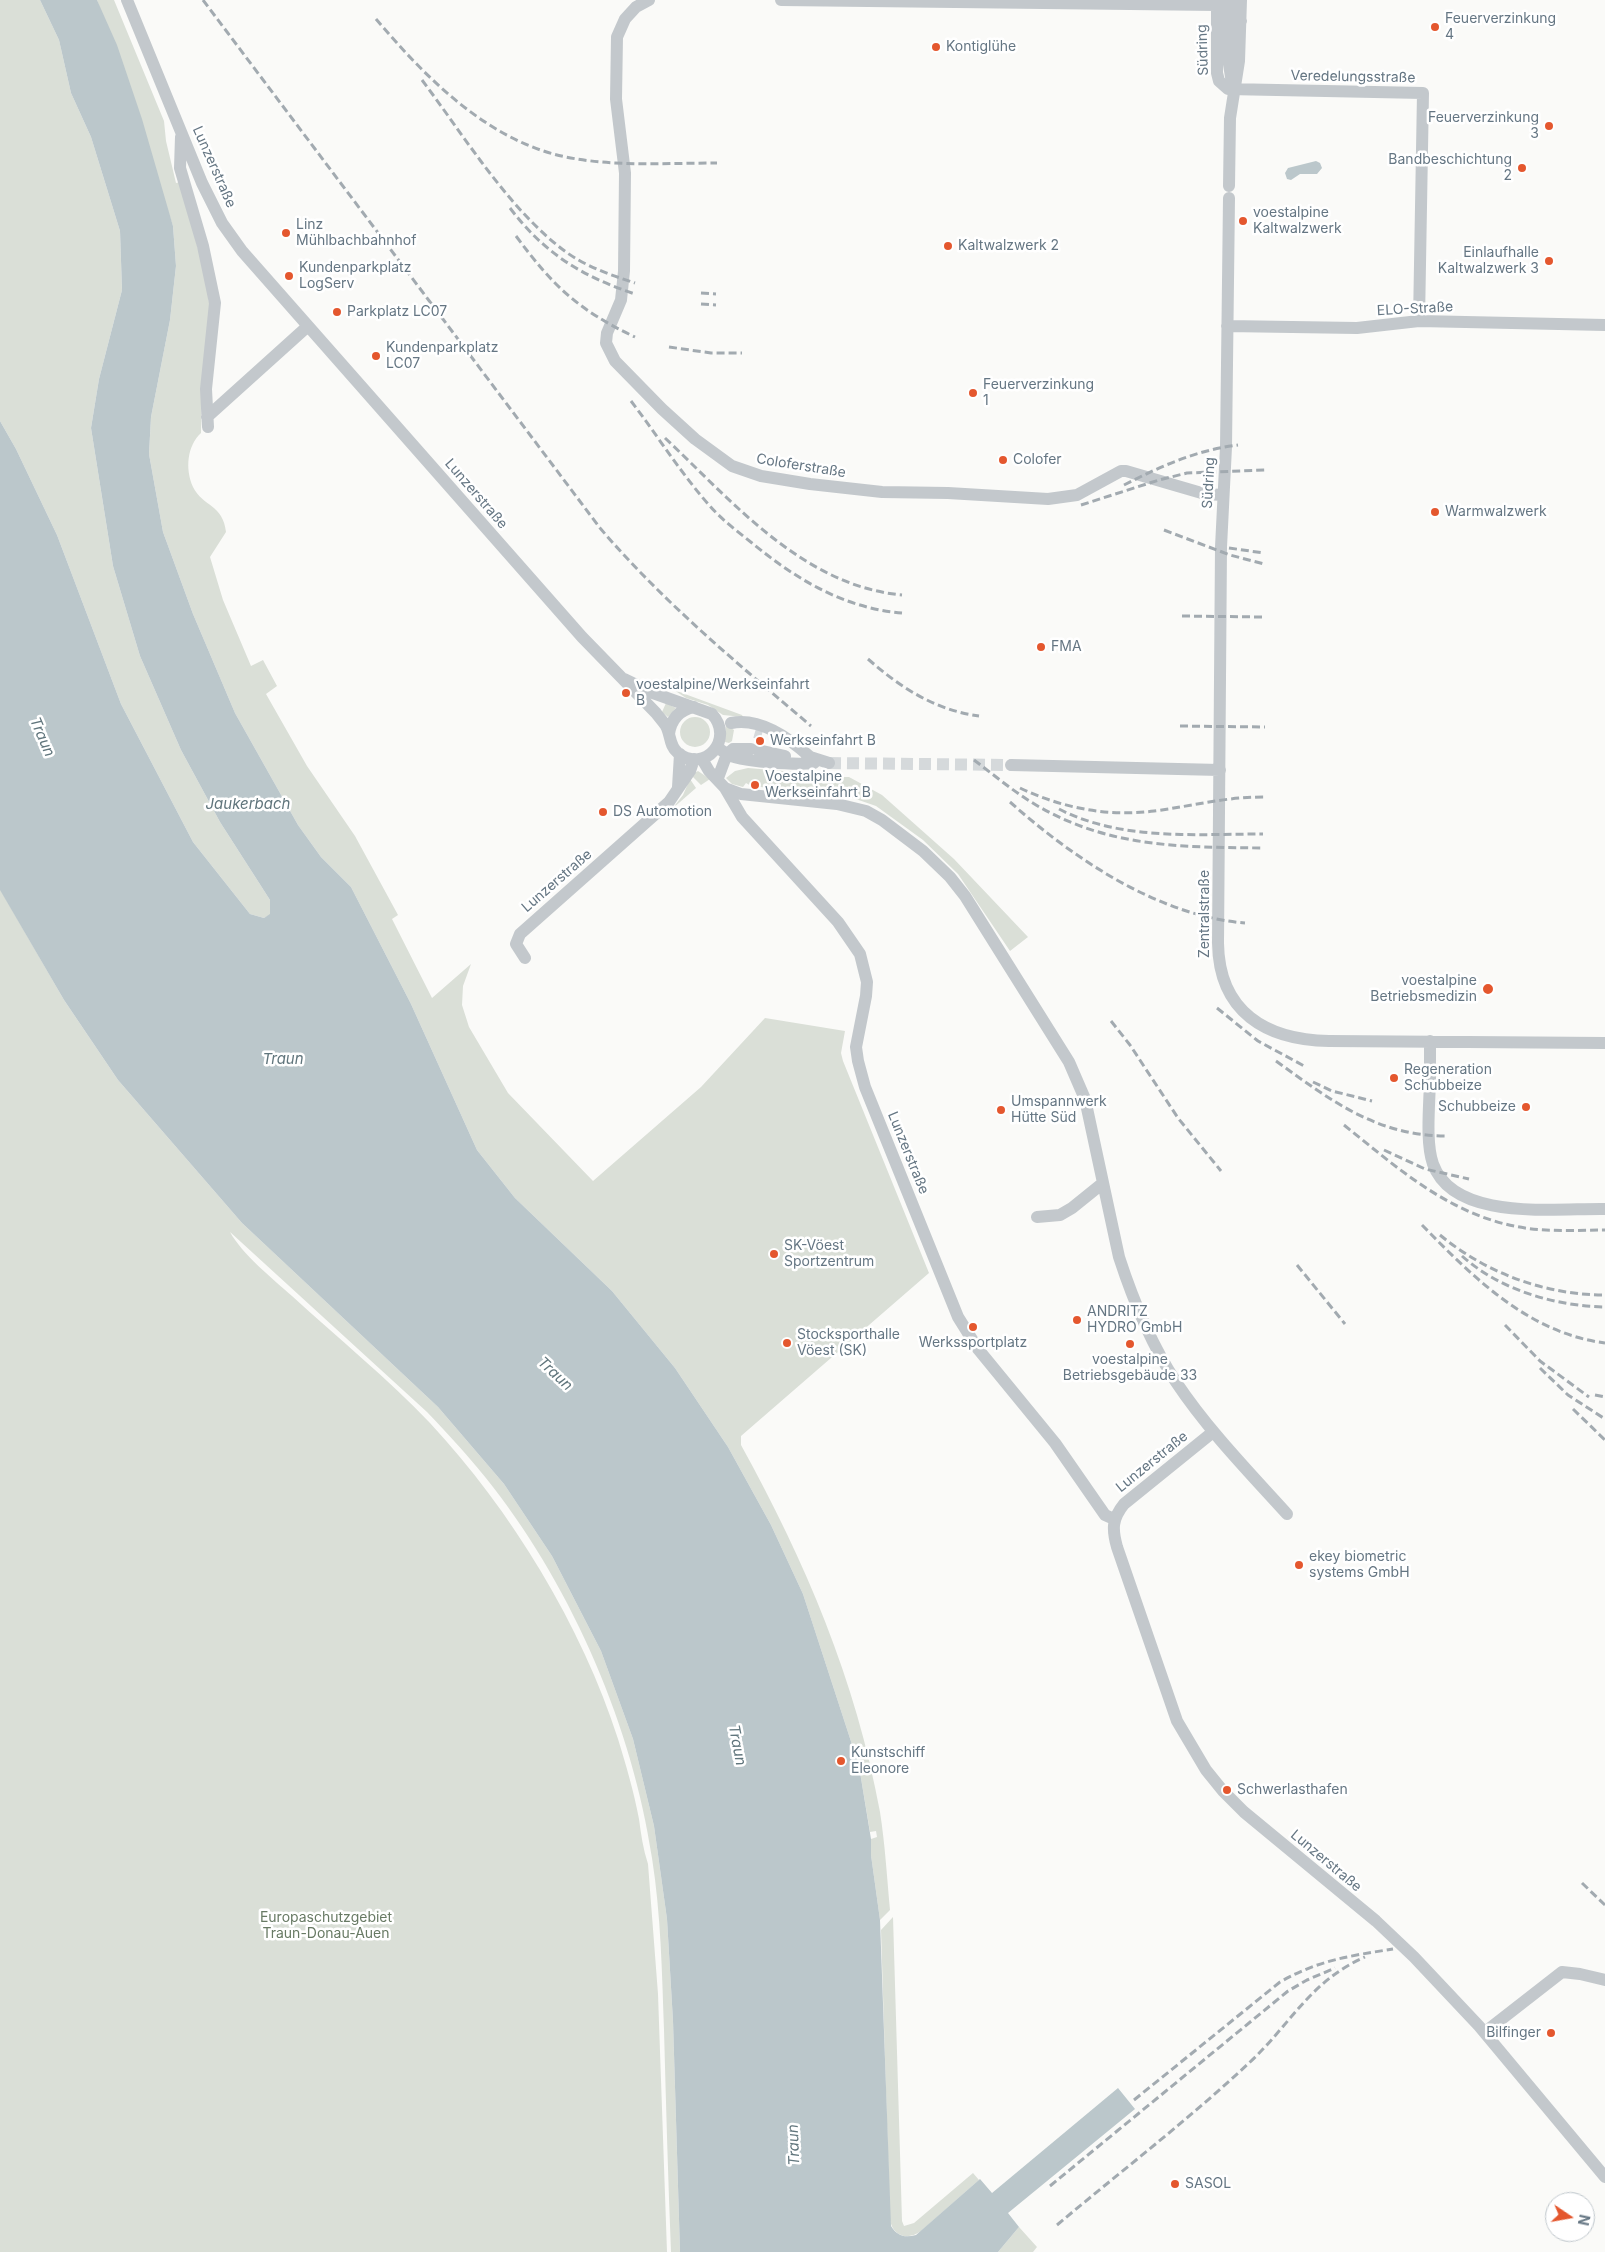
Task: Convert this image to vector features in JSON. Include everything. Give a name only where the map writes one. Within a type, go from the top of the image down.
[{"type":"street","name":"Lunzerstraße","points":[[127,0],[181,132],[222,222],[256,267],[582,636],[656,713],[669,734],[672,746],[680,754]]},
{"type":"street","name":"Coloferstraße","points":[[649,0],[636,7],[625,19],[617,37],[616,100],[625,173],[624,271],[621,300],[607,333],[606,343],[615,361],[662,409],[714,455],[739,469],[761,476],[882,492],[1062,498],[1088,490],[1121,471],[1126,471],[1205,494],[1223,495]]},
{"type":"street","points":[[781,0],[1223,4],[1241,21]]},
{"type":"street","name":"Südring","points":[[1220,770],[1230,118],[1239,61],[1241,0]]},
{"type":"street","name":"Südring","points":[[1223,4],[1218,81],[1222,87],[1234,90]]},
{"type":"street","name":"Veredelungsstraße","points":[[1234,90],[1423,93],[1419,321]]},
{"type":"street","points":[[181,132],[180,168],[203,246],[215,303],[207,374],[208,422],[308,326]]},
{"type":"street","name":"ELO-Straße","points":[[1227,326],[1357,328],[1419,321],[1605,325]]},
{"type":"street","name":"Lunzerstraße","points":[[525,958],[516,944],[520,934],[669,802],[707,757],[721,730],[716,718],[707,710],[653,693],[624,679]]},
{"type":"street","points":[[669,734],[674,719],[686,709],[694,707]]},
{"type":"street","points":[[716,718],[759,733],[811,760]]},
{"type":"street","points":[[731,723],[745,721],[778,733],[788,738],[811,760]]},
{"type":"street","points":[[811,760],[754,750],[733,749],[707,757],[698,768],[741,794],[837,804],[866,811],[901,834],[950,877],[965,896],[1069,1062],[1085,1099],[1120,1257],[1142,1318],[1176,1382],[1213,1432],[1287,1514]]},
{"type":"street","points":[[678,790],[680,754],[735,760],[761,760],[794,765],[811,760]]},
{"type":"street","name":"Lunzerstraße","points":[[707,757],[717,779],[742,817],[838,922],[860,954],[867,982],[864,1010],[857,1036],[858,1061],[873,1105],[965,1329],[1065,1456],[1105,1515],[1114,1519]]},
{"type":"street","points":[[1011,765],[1220,770]]},
{"type":"street","name":"Zentralstraße","points":[[1220,770],[1218,951],[1223,980],[1234,1001],[1265,1028],[1293,1038],[1430,1042],[1605,1043]]},
{"type":"street","points":[[1430,1042],[1430,1148],[1434,1164],[1450,1188],[1480,1204],[1501,1208],[1605,1209]]},
{"type":"street","points":[[1037,1218],[1060,1214],[1066,1211],[1103,1183]]},
{"type":"street","name":"Lunzerstraße","points":[[1213,1432],[1124,1504],[1114,1519],[1113,1534],[1177,1721],[1206,1770],[1244,1812],[1396,1940],[1485,2032],[1605,2177]]},
{"type":"street","points":[[1485,2032],[1562,1972],[1605,1980]]},
{"type":"green space","points":[[0,0],[40,0],[59,40],[71,93],[91,137],[120,231],[122,290],[99,379],[91,428],[113,566],[140,656],[181,750],[220,822],[270,900],[270,915],[264,918],[250,914],[193,842],[121,704],[57,535],[16,449],[0,421]]},
{"type":"green space","points":[[97,0],[114,0],[164,121],[166,141],[176,183],[180,182],[205,275],[210,309],[202,382],[201,433],[196,438],[190,451],[188,465],[190,480],[197,494],[217,511],[224,523],[226,532],[210,557],[223,600],[251,666],[263,660],[277,686],[266,694],[307,766],[355,836],[398,915],[392,919],[432,998],[471,964],[463,986],[462,1005],[469,1027],[508,1093],[593,1181],[701,1087],[765,1018],[845,1031],[841,1053],[843,1061],[929,1273],[741,1436],[741,1445],[807,1577],[826,1622],[857,1715],[870,1763],[883,1836],[890,1910],[880,1920],[871,1855],[871,1839],[877,1837],[876,1831],[870,1832],[859,1766],[803,1594],[771,1525],[728,1447],[675,1368],[612,1291],[515,1198],[477,1150],[411,1004],[351,887],[321,857],[298,825],[235,713],[193,614],[163,532],[149,454],[151,417],[170,320],[176,266],[173,226]]},
{"type":"green space","points":[[674,690],[743,717],[723,715],[708,705],[686,698]]},
{"type":"green space","points":[[666,703],[676,708],[668,717],[662,712]]},
{"type":"green space","points":[[695,717],[706,721],[710,732],[706,743],[695,747],[684,743],[680,732],[684,721]]},
{"type":"green space","points":[[726,725],[734,730],[732,741],[729,743],[725,742]]},
{"type":"green space","points":[[748,768],[829,775],[829,777],[849,777],[882,795],[954,859],[1028,937],[1010,951],[958,874],[923,840],[876,806],[847,796],[751,786],[746,783],[743,787],[732,784],[726,778],[735,771]]},
{"type":"green space","points":[[698,771],[710,779],[701,785],[691,775]]},
{"type":"green space","points":[[690,779],[696,788],[672,809],[683,795]]},
{"type":"green space","name":"Europaschutzgebiet Traun-Donau-Auen","points":[[0,889],[64,1000],[118,1080],[242,1223],[438,1407],[504,1484],[552,1556],[601,1651],[633,1739],[654,1826],[667,1919],[673,2021],[680,2252],[671,2252],[662,1966],[652,1858],[643,1809],[630,1760],[614,1711],[595,1663],[549,1570],[522,1527],[493,1487],[453,1439],[427,1412],[230,1232],[242,1249],[258,1266],[397,1390],[460,1457],[516,1531],[564,1612],[585,1654],[603,1697],[630,1779],[648,1864],[658,1994],[667,2252],[0,2252]]},
{"type":"green space","points":[[893,1917],[902,2221],[904,2226],[914,2223],[973,2173],[979,2180],[921,2231],[911,2236],[897,2233],[890,2220],[881,1930]]},
{"type":"green space","points":[[1019,2227],[1037,2247],[1033,2252],[998,2252]]},
{"type":"water","name":"Traun","points":[[40,0],[97,0],[117,45],[142,119],[173,226],[176,266],[170,320],[151,417],[149,454],[163,532],[193,614],[235,713],[298,825],[321,857],[351,887],[411,1004],[477,1150],[515,1198],[612,1291],[675,1368],[728,1447],[771,1525],[803,1594],[859,1766],[871,1839],[871,1855],[880,1920],[891,2226],[902,2235],[916,2235],[980,2179],[992,2193],[1118,2088],[1135,2109],[1008,2213],[1019,2227],[998,2252],[680,2252],[673,2021],[667,1919],[654,1826],[633,1739],[601,1651],[552,1556],[504,1484],[438,1407],[242,1223],[118,1080],[64,1000],[0,890],[0,421],[16,449],[57,535],[121,704],[193,842],[250,914],[264,918],[270,914],[270,900],[220,822],[181,750],[140,656],[113,566],[91,428],[99,379],[122,290],[120,231],[91,137],[71,93],[59,40]]},
{"type":"water","points":[[1316,161],[1320,163],[1322,168],[1317,174],[1300,174],[1291,180],[1287,179],[1285,173],[1288,168]]},
{"type":"tunnel","points":[[755,732],[762,734]]},
{"type":"tunnel","points":[[829,763],[1011,765]]},
{"type":"railway","points":[[203,0],[600,528],[675,607],[811,726]]},
{"type":"railway","points":[[376,19],[416,63],[460,104],[510,137],[537,149],[566,157],[603,162],[642,164],[717,163]]},
{"type":"railway","points":[[422,80],[489,172],[545,235],[582,262],[608,274],[635,283]]},
{"type":"railway","points":[[510,208],[536,238],[565,261],[597,279],[635,294]]},
{"type":"railway","points":[[516,236],[542,269],[568,295],[598,317],[635,337]]},
{"type":"railway","points":[[701,293],[716,294]]},
{"type":"railway","points":[[701,304],[716,305]]},
{"type":"railway","points":[[669,347],[711,353],[742,353]]},
{"type":"railway","points":[[631,401],[678,467],[709,505],[729,525],[769,556],[821,590],[860,605],[902,613]]},
{"type":"railway","points":[[665,438],[743,513],[801,558],[833,576],[866,588],[902,595]]},
{"type":"railway","points":[[1124,485],[1152,471],[1194,455],[1238,445]]},
{"type":"railway","points":[[1081,505],[1187,473],[1265,470]]},
{"type":"railway","points":[[1164,530],[1230,555],[1264,564]]},
{"type":"railway","points":[[1229,548],[1264,553]]},
{"type":"railway","points":[[1182,616],[1264,617]]},
{"type":"railway","points":[[868,659],[893,679],[919,696],[948,709],[979,716]]},
{"type":"railway","points":[[1180,726],[1265,727]]},
{"type":"railway","points":[[974,760],[1036,805],[1091,830],[1146,842],[1203,847],[1263,848]]},
{"type":"railway","points":[[1020,788],[1069,806],[1120,813],[1137,813],[1221,800],[1264,797]]},
{"type":"railway","points":[[1010,802],[1061,844],[1118,881],[1180,909],[1213,918],[1245,923]]},
{"type":"railway","points":[[1059,809],[1083,819],[1133,831],[1185,835],[1263,834]]},
{"type":"railway","points":[[1217,1008],[1258,1041],[1306,1067]]},
{"type":"railway","points":[[1111,1021],[1130,1045],[1178,1118],[1221,1171]]},
{"type":"railway","points":[[1276,1061],[1335,1102],[1376,1123],[1398,1130],[1446,1136]]},
{"type":"railway","points":[[1313,1082],[1332,1091],[1372,1101]]},
{"type":"railway","points":[[1344,1125],[1386,1159],[1428,1189],[1474,1214],[1525,1228],[1605,1230]]},
{"type":"railway","points":[[1384,1150],[1425,1169],[1469,1179]]},
{"type":"railway","points":[[1422,1225],[1482,1283],[1527,1315],[1551,1328],[1577,1337],[1605,1343]]},
{"type":"railway","points":[[1440,1235],[1477,1260],[1517,1279],[1560,1291],[1605,1295]]},
{"type":"railway","points":[[1462,1256],[1493,1278],[1529,1294],[1567,1303],[1605,1307]]},
{"type":"railway","points":[[1297,1265],[1345,1324]]},
{"type":"railway","points":[[1505,1325],[1540,1361],[1589,1397]]},
{"type":"railway","points":[[1540,1368],[1568,1395],[1605,1419]]},
{"type":"railway","points":[[1595,1395],[1605,1397]]},
{"type":"railway","points":[[1573,1409],[1605,1440]]},
{"type":"railway","points":[[1582,1883],[1605,1905]]},
{"type":"railway","points":[[1134,2100],[1280,1982],[1321,1964],[1393,1949]]},
{"type":"railway","points":[[1057,2225],[1226,2084],[1264,2048],[1315,1991],[1346,1967],[1365,1957]]},
{"type":"railway","points":[[1050,2186],[1288,1991],[1307,1980],[1335,1968]]},
{"type":"place","name":"Feuerverzinkung 4","points":[[1435,27]]},
{"type":"place","name":"Kontiglühe","points":[[936,47]]},
{"type":"place","name":"Feuerverzinkung 3","points":[[1549,126]]},
{"type":"place","name":"Bandbeschichtung 2","points":[[1522,168]]},
{"type":"place","name":"voestalpine Kaltwalzwerk","points":[[1243,221]]},
{"type":"place","name":"Linz Mühlbachbahnhof","points":[[286,233]]},
{"type":"place","name":"Kaltwalzwerk 2","points":[[948,246]]},
{"type":"place","name":"Einlaufhalle Kaltwalzwerk 3","points":[[1549,261]]},
{"type":"place","name":"Kundenparkplatz LogServ","points":[[289,276]]},
{"type":"place","name":"Parkplatz LC07","points":[[337,312]]},
{"type":"place","name":"Kundenparkplatz LC07","points":[[376,356]]},
{"type":"place","name":"Feuerverzinkung 1","points":[[973,393]]},
{"type":"place","name":"Colofer","points":[[1003,460]]},
{"type":"place","name":"Warmwalzwerk","points":[[1435,512]]},
{"type":"place","name":"FMA","points":[[1041,647]]},
{"type":"place","name":"voestalpine/Werkseinfahrt B","points":[[626,693]]},
{"type":"place","name":"Werkseinfahrt B","points":[[760,741]]},
{"type":"place","name":"Voestalpine Werkseinfahrt B","points":[[755,785]]},
{"type":"place","name":"DS Automotion","points":[[603,812]]},
{"type":"place","name":"voestalpine Betriebsmedizin","points":[[1488,989]]},
{"type":"place","name":"Regeneration Schubbeize","points":[[1394,1078]]},
{"type":"place","name":"Schubbeize","points":[[1526,1107]]},
{"type":"place","name":"Umspannwerk Hütte Süd","points":[[1001,1110]]},
{"type":"place","name":"SK-Vöest Sportzentrum","points":[[774,1254]]},
{"type":"place","name":"ANDRITZ HYDRO GmbH","points":[[1077,1320]]},
{"type":"place","name":"Werkssportplatz","points":[[973,1327]]},
{"type":"place","name":"Stocksporthalle Vöest (SK)","points":[[787,1343]]},
{"type":"place","name":"voestalpine Betriebsgebäude 33","points":[[1130,1344]]},
{"type":"place","name":"ekey biometric systems GmbH","points":[[1299,1565]]},
{"type":"place","name":"Kunstschiff Eleonore","points":[[841,1761]]},
{"type":"place","name":"Schwerlasthafen","points":[[1227,1790]]},
{"type":"place","name":"Bilfinger","points":[[1551,2033]]},
{"type":"place","name":"SASOL","points":[[1175,2184]]},
{"type":"water label","name":"Jaukerbach","points":[[248,804]]}]
